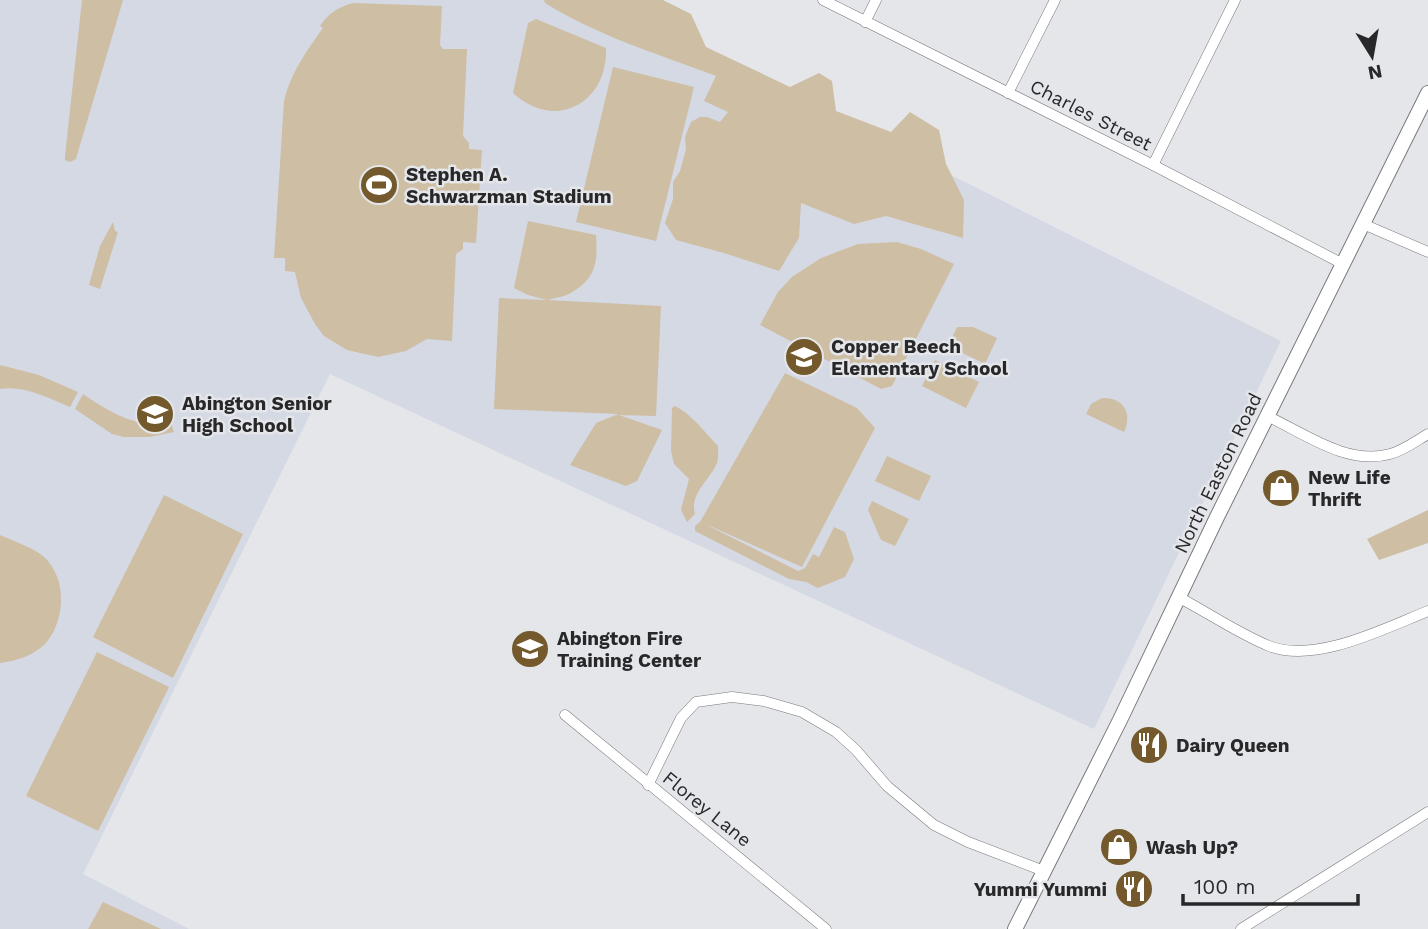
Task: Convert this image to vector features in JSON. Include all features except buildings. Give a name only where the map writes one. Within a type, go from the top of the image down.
[{"type":"main road","name":"North Easton Road","points":[[1015,929],[1428,93]]},
{"type":"street","name":"Charles Street","points":[[823,0],[1153,165],[1343,264]]},
{"type":"street","points":[[865,22],[876,0]]},
{"type":"street","points":[[1008,93],[1055,0]]},
{"type":"street","points":[[1153,165],[1234,0]]},
{"type":"street","points":[[1363,224],[1428,252]]},
{"type":"street","points":[[1268,415],[1343,453],[1357,456],[1390,454],[1428,434]]},
{"type":"street","points":[[1178,597],[1269,646],[1303,653],[1323,650],[1428,611]]},
{"type":"street","points":[[648,785],[681,719],[696,702],[732,697],[764,701],[802,712],[836,732],[856,750],[887,786],[934,825],[968,842],[1044,871]]},
{"type":"street","name":"Florey Lane","points":[[565,715],[827,929]]},
{"type":"street","points":[[1241,929],[1428,812]]},
{"type":"shaded area","points":[[0,0],[603,0],[1281,341],[1094,729],[330,374],[83,874],[189,929],[0,929]]},
{"type":"shaded area","points":[[82,0],[123,0],[76,159],[70,162],[65,160],[65,156]]},
{"type":"shaded area","points":[[544,0],[663,0],[691,14],[706,47],[790,87],[819,73],[832,81],[836,111],[891,132],[910,112],[939,130],[946,164],[964,200],[963,238],[886,216],[854,224],[801,203],[799,238],[779,271],[676,240],[665,223],[673,199],[673,182],[680,171],[686,149],[685,137],[691,122],[707,117],[720,122],[728,112],[704,101],[716,76],[586,26]]},
{"type":"shaded area","name":"Stephen A. Schwarzman Stadium","points":[[353,3],[442,6],[440,45],[443,49],[467,49],[463,136],[469,143],[469,149],[482,150],[476,243],[463,242],[463,249],[456,254],[452,341],[427,339],[406,351],[378,357],[347,350],[324,336],[301,298],[295,272],[285,271],[285,258],[274,258],[284,101],[287,91],[300,63],[323,28],[320,26],[334,11]]},
{"type":"shaded area","points":[[536,19],[606,48],[604,67],[598,84],[589,97],[576,106],[546,110],[529,105],[513,93],[528,23]]},
{"type":"shaded area","points":[[613,67],[694,87],[656,241],[576,222]]},
{"type":"shaded area","points":[[528,221],[596,235],[595,262],[590,276],[569,294],[548,300],[661,306],[656,416],[619,415],[662,430],[637,481],[626,486],[570,465],[596,423],[618,414],[494,409],[499,298],[547,300],[514,288]]},
{"type":"shaded area","points":[[113,222],[115,231],[118,232],[100,289],[89,285],[100,246]]},
{"type":"shaded area","points":[[897,242],[921,249],[954,264],[892,386],[881,389],[760,325],[778,292],[792,277],[821,258],[858,244]]},
{"type":"shaded area","points":[[957,327],[973,327],[997,338],[985,364],[948,346]]},
{"type":"shaded area","points":[[935,360],[979,382],[966,408],[922,386]]},
{"type":"shaded area","points":[[0,365],[39,375],[78,392],[70,407],[27,391],[0,389]]},
{"type":"shaded area","points":[[785,373],[857,408],[875,428],[802,567],[703,523],[798,571],[805,568],[813,554],[819,557],[834,527],[845,532],[854,559],[845,577],[818,588],[806,582],[789,579],[695,531],[695,526],[700,522]]},
{"type":"shaded area","points":[[83,394],[124,418],[147,424],[171,423],[174,432],[150,437],[112,434],[75,409]]},
{"type":"shaded area","points":[[1102,398],[1121,403],[1127,413],[1124,432],[1086,414],[1091,404]]},
{"type":"shaded area","points":[[675,406],[692,418],[718,446],[717,463],[697,494],[695,514],[687,522],[681,510],[689,479],[674,464],[671,451],[672,408]]},
{"type":"shaded area","points":[[887,456],[931,476],[919,501],[875,481]]},
{"type":"shaded area","points":[[164,495],[243,534],[173,678],[93,637]]},
{"type":"shaded area","points":[[872,501],[909,519],[895,546],[881,540],[868,510]]},
{"type":"shaded area","points":[[1428,510],[1428,543],[1379,560],[1367,539]]},
{"type":"shaded area","points":[[0,535],[43,556],[57,576],[61,600],[57,624],[44,645],[24,657],[0,663]]},
{"type":"shaded area","points":[[97,652],[169,687],[98,831],[26,796]]},
{"type":"shaded area","points":[[103,902],[161,929],[88,929]]},
{"type":"place","name":"Stephen A. Schwarzman Stadium","points":[[379,185]]},
{"type":"place","name":"Copper Beech Elementary School","points":[[804,357]]},
{"type":"place","name":"Abington Senior High School","points":[[155,414]]},
{"type":"place","name":"New Life Thrift","points":[[1281,488]]},
{"type":"place","name":"Abington Fire Training Center","points":[[530,649]]},
{"type":"place","name":"Dairy Queen","points":[[1149,745]]},
{"type":"place","name":"Wash Up?","points":[[1119,847]]},
{"type":"place","name":"Yummi Yummi","points":[[1134,889]]}]
